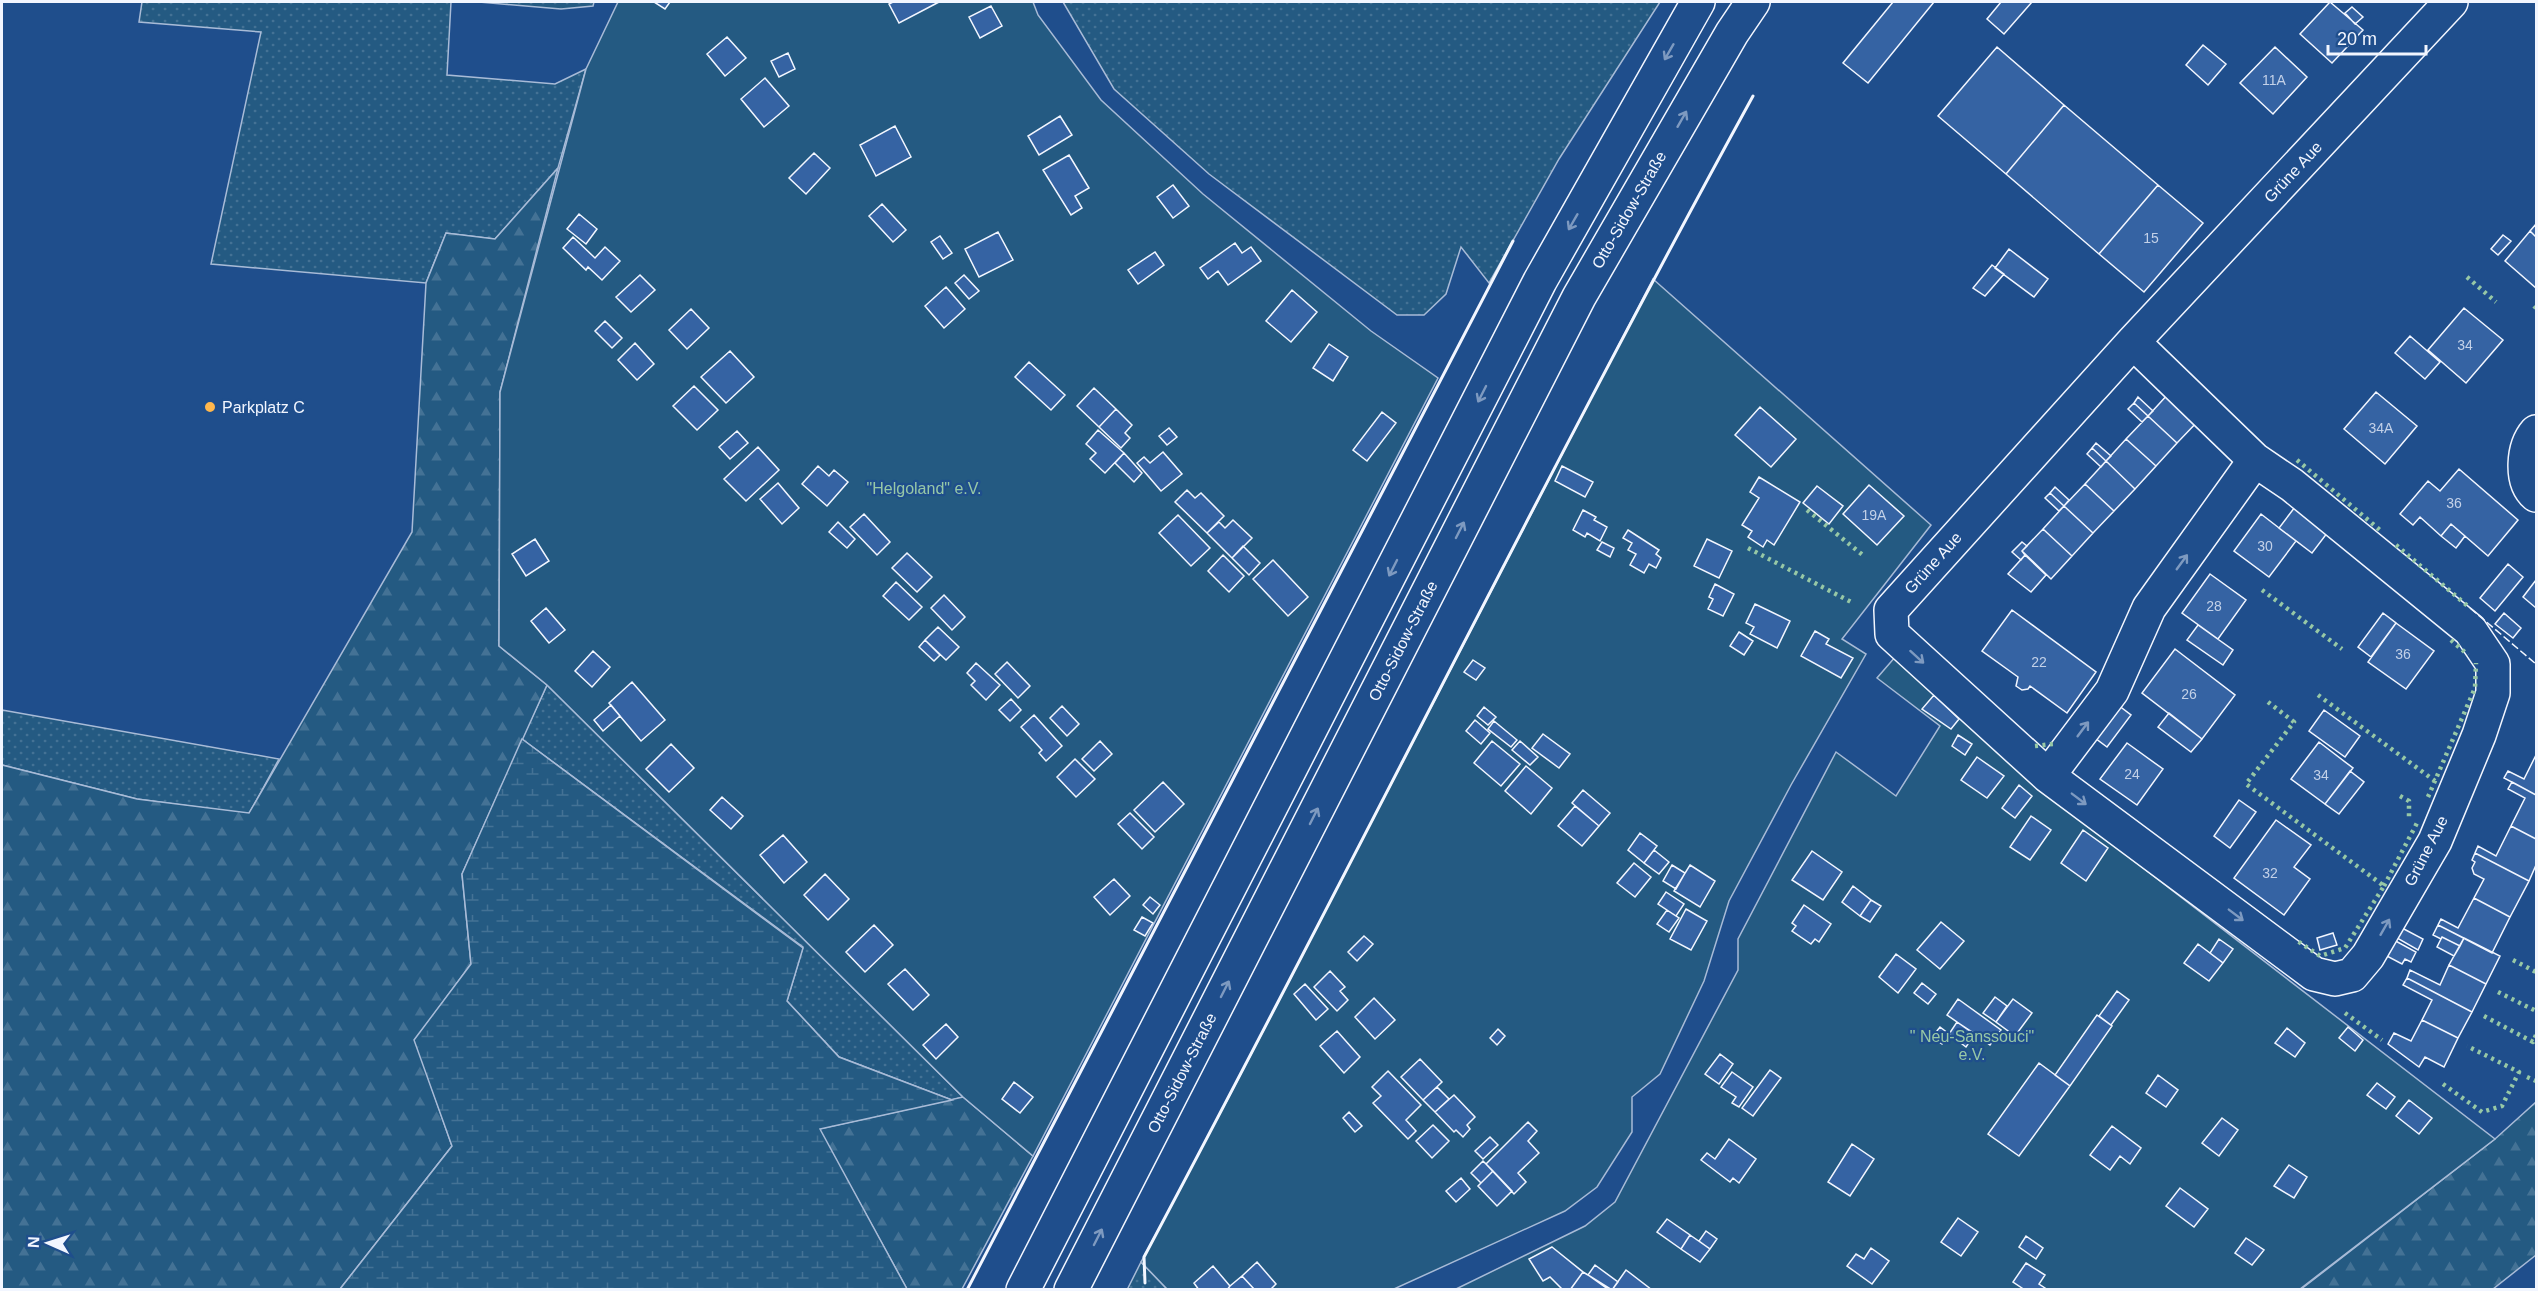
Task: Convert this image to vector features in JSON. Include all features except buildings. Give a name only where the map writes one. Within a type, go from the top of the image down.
[{"type":"main road","points":[[1023,1290],[1540,281],[1698,2]]},
{"type":"main road","name":"Otto-Sidow-Straße","points":[[1071,1290],[1579,297],[1732,33],[1753,2]]},
{"type":"main road","name":"Grüne Aue","points":[[2133,342],[2255,460],[2292,485],[2470,630],[2493,664],[2493,693],[2479,735],[2435,841],[2368,956],[2352,975],[2335,979],[2314,974],[2048,776],[1892,634],[1891,609],[2068,417],[2133,342],[2451,2]]},
{"type":"main road","points":[[2536,432],[2529,440],[2525,464],[2531,490],[2536,495]]},
{"type":"main road","points":[[2048,776],[2112,691],[2149,608],[2255,460]]},
{"type":"green space","points":[[142,2],[451,2],[447,75],[555,84],[586,69],[558,168],[495,239],[446,233],[426,283],[211,264],[261,32],[139,22]]},
{"type":"green space","points":[[479,2],[594,2],[593,6],[561,9]]},
{"type":"green space","name":"\"Helgoland\" e.V.","points":[[618,2],[1033,2],[1038,15],[1101,100],[1203,194],[1371,331],[1438,378],[1033,1156],[963,1097],[547,685],[499,646],[500,392],[586,69]]},
{"type":"green space","points":[[1063,2],[1660,2],[1559,159],[1489,283],[1461,247],[1446,294],[1424,315],[1397,315],[1209,174],[1114,89]]},
{"type":"green space","points":[[558,168],[500,392],[499,646],[547,685],[462,874],[471,964],[415,1040],[452,1146],[340,1289],[2,1289],[2,765],[137,799],[249,813],[412,532],[426,283],[446,233],[495,239]]},
{"type":"green space","points":[[1653,279],[1931,525],[1842,639],[1866,654],[1791,785],[1729,901],[1704,981],[1660,1074],[1632,1097],[1632,1132],[1597,1187],[1565,1211],[1394,1289],[1167,1289],[1141,1262]]},
{"type":"green space","name":"\" Neu-Sanssouci\" e.V.","points":[[1896,656],[2029,780],[2495,1139],[2300,1289],[1454,1290],[1585,1226],[1615,1202],[1738,970],[1738,939],[1836,752],[1896,796],[1940,726],[1877,678]]},
{"type":"green space","points":[[547,685],[963,1097],[952,1100],[839,1057],[787,1001],[803,947],[522,739]]},
{"type":"green space","points":[[2,710],[279,759],[249,814],[137,799],[2,765]]},
{"type":"green space","points":[[522,739],[803,948],[787,1001],[839,1057],[952,1100],[820,1129],[907,1289],[340,1289],[452,1146],[414,1040],[471,964],[462,874]]},
{"type":"green space","points":[[963,1097],[1033,1156],[962,1289],[907,1289],[819,1129]]},
{"type":"green space","points":[[2536,1102],[2536,1255],[2493,1289],[2300,1290],[2495,1139]]},
{"type":"green space","points":[[1141,1262],[1167,1289],[1127,1290]]},
{"type":"hedge","points":[[2467,277],[2496,302]]},
{"type":"hedge","points":[[2297,460],[2380,530]]},
{"type":"hedge","points":[[1807,510],[1864,556]]},
{"type":"hedge","points":[[2396,545],[2470,608]]},
{"type":"hedge","points":[[1748,548],[1853,603]]},
{"type":"hedge","points":[[2262,590],[2342,649]]},
{"type":"hedge","points":[[2451,640],[2468,655]]},
{"type":"hedge","points":[[2428,797],[2475,688],[2476,663]]},
{"type":"hedge","points":[[2318,695],[2435,781]]},
{"type":"hedge","points":[[2268,702],[2294,722],[2246,784],[2384,886],[2345,948],[2320,956],[2296,940]]},
{"type":"hedge","points":[[2035,746],[2053,744],[2055,741]]},
{"type":"hedge","points":[[2400,796],[2409,801],[2409,820]]},
{"type":"hedge","points":[[2384,886],[2417,823]]},
{"type":"hedge","points":[[2513,960],[2536,972]]},
{"type":"hedge","points":[[2498,992],[2536,1011]]},
{"type":"hedge","points":[[2345,1013],[2382,1040]]},
{"type":"hedge","points":[[2484,1016],[2533,1042],[2536,1035]]},
{"type":"hedge","points":[[2443,1084],[2482,1112],[2502,1106],[2519,1072],[2467,1046]]},
{"type":"hedge","points":[[2527,1077],[2536,1081]]},
{"type":"fence","points":[[2470,608],[2536,664]]},
{"type":"wall","points":[[1145,1283],[1144,1257],[1598,385],[1753,96]]},
{"type":"wall","points":[[967,1290],[1513,241]]},
{"type":"place","name":"Parkplatz C","points":[[210,407]]}]
